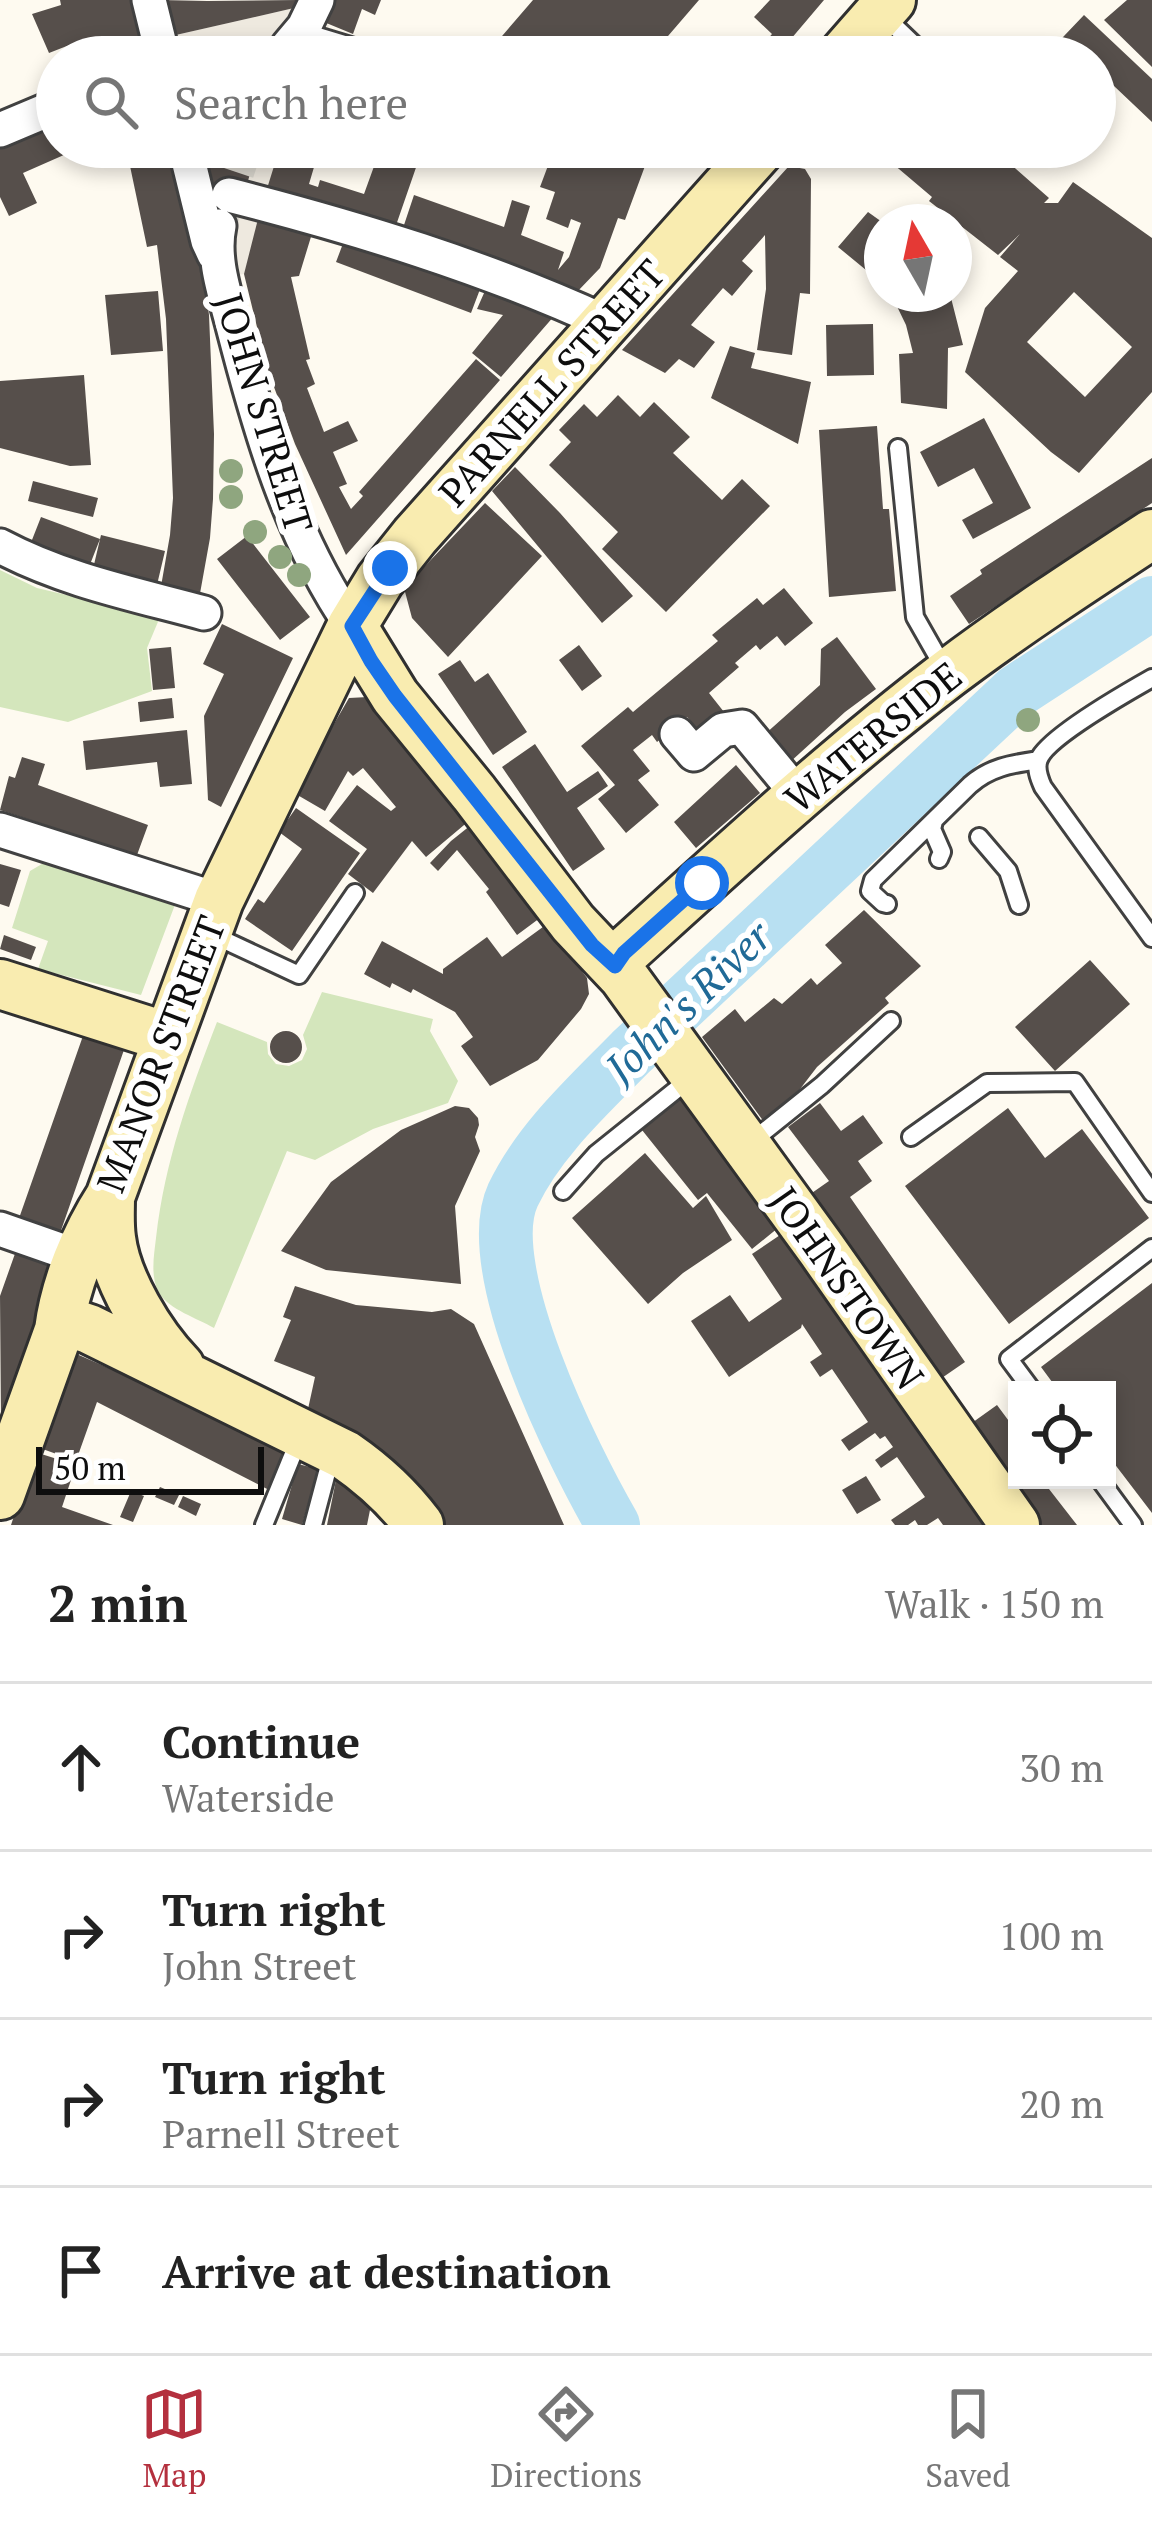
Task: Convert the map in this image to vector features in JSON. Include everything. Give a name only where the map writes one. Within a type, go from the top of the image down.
[{"type":"main road","points":[[860,36],[886,6]]},
{"type":"main road","name":"PARNELL STREET","points":[[352,626],[402,552],[743,168]]},
{"type":"main road","name":"WATERSIDE","points":[[622,976],[624,953],[799,796],[998,637],[1152,535]]},
{"type":"main road","name":"MANOR STREET","points":[[0,1495],[80,1257],[110,1197],[212,916],[352,626]]},
{"type":"main road","name":"JOHN STREET","points":[[352,626],[395,696],[573,923],[622,976]]},
{"type":"main road","name":"JOHNSTOWN","points":[[622,976],[1016,1525]]},
{"type":"main road","points":[[0,984],[167,1037]]},
{"type":"main road","points":[[110,1197],[111,1240],[120,1272],[154,1337],[197,1382]]},
{"type":"main road","points":[[59,1330],[81,1325],[339,1448],[400,1500],[419,1525]]},
{"type":"street","points":[[149,0],[158,36]]},
{"type":"street","points":[[297,36],[317,0]]},
{"type":"street","points":[[0,130],[36,115]]},
{"type":"street","name":"JOHN STREET","points":[[190,168],[284,496],[323,581],[352,626]]},
{"type":"street","name":"JOHN STREET","points":[[218,261],[224,211],[448,260],[605,322]]},
{"type":"street","points":[[0,546],[91,584],[204,613]]},
{"type":"street","points":[[676,734],[694,754],[723,730],[742,727],[799,796]]},
{"type":"street","points":[[0,830],[212,916]]},
{"type":"street","points":[[0,1229],[80,1257]]},
{"type":"lane","points":[[886,6],[910,36]]},
{"type":"lane","points":[[898,448],[915,617],[948,674]]},
{"type":"lane","points":[[887,904],[870,891],[873,880],[987,772],[1038,760],[1064,734],[1152,678]]},
{"type":"lane","points":[[1038,760],[1042,787],[1152,938]]},
{"type":"lane","points":[[934,821],[932,829],[942,852],[939,859]]},
{"type":"lane","points":[[979,837],[1008,871],[1019,905]]},
{"type":"lane","points":[[212,916],[299,975],[355,892]]},
{"type":"lane","points":[[746,1146],[891,1021]]},
{"type":"lane","points":[[563,1191],[686,1065]]},
{"type":"lane","points":[[910,1137],[987,1083],[1075,1082],[1152,1193]]},
{"type":"lane","points":[[1025,1381],[1009,1359],[1152,1248]]},
{"type":"lane","points":[[264,1525],[339,1448]]},
{"type":"lane","points":[[313,1525],[339,1448]]},
{"type":"lane","points":[[1107,1489],[1133,1525]]},
{"type":"green space","points":[[0,570],[37,588],[160,617],[147,648],[152,691],[68,722],[0,707]]},
{"type":"green space","points":[[47,861],[176,902],[141,995],[38,969],[48,941],[12,928],[30,871]]},
{"type":"green space","points":[[322,992],[433,1019],[430,1031],[458,1081],[448,1103],[373,1129],[315,1160],[287,1151],[214,1328],[164,1299],[154,1273],[165,1182],[188,1102],[217,1022],[267,1042],[268,1054],[276,1064],[289,1066],[302,1060],[307,1049],[303,1035]]},
{"type":"shaded area","points":[[294,8],[329,25],[326,36],[171,36]]},
{"type":"shaded area","points":[[181,168],[274,168],[244,274],[205,281]]},
{"type":"building","points":[[60,0],[133,0],[142,36],[42,36],[32,14],[61,5]]},
{"type":"building","points":[[160,0],[297,0],[294,8],[167,36]]},
{"type":"building","points":[[327,0],[381,0],[375,15],[362,9],[353,34],[319,20]]},
{"type":"building","points":[[533,0],[699,0],[668,36],[502,36]]},
{"type":"building","points":[[770,0],[824,0],[793,36],[770,36],[754,17]]},
{"type":"building","points":[[1127,0],[1152,0],[1152,67],[1104,20]]},
{"type":"building","points":[[1084,15],[1106,36],[1064,36]]},
{"type":"building","points":[[1116,45],[1152,79],[1152,122],[1116,88]]},
{"type":"building","points":[[36,131],[36,167],[23,173],[37,203],[9,216],[0,197],[0,147]]},
{"type":"building","points":[[130,168],[181,168],[209,315],[213,499],[199,599],[160,592],[173,498],[166,319],[157,245],[147,247]]},
{"type":"building","points":[[208,168],[252,168],[225,258]]},
{"type":"building","points":[[273,168],[314,168],[309,184],[318,187],[320,180],[364,194],[373,168],[416,168],[393,234],[265,195]]},
{"type":"building","points":[[547,168],[644,168],[625,220],[618,218],[600,268],[576,293],[401,234],[414,195],[504,227],[512,200],[530,206],[521,235],[564,252],[558,270],[569,257],[581,223],[571,219],[568,228],[546,219],[555,192],[540,187]]},
{"type":"building","points":[[787,168],[805,169],[811,179],[810,294],[800,293],[792,355],[757,350],[766,289],[765,235],[742,261],[753,271],[732,296],[723,288],[691,325],[715,342],[694,368],[679,359],[665,373],[622,350]]},
{"type":"building","points":[[898,168],[1015,168],[1049,198],[1044,203],[1058,203],[1073,182],[1152,238],[1152,392],[1079,473],[965,372],[985,308],[1018,271],[1000,257],[1020,234],[998,255],[972,235],[972,204],[933,204],[932,197]],"holes":[[[1074,292],[1132,347],[1085,397],[1027,342]]]},
{"type":"building","points":[[260,211],[314,227],[299,276],[291,277],[315,384],[307,388],[324,432],[348,421],[358,441],[333,452],[347,484],[339,487],[351,509],[363,496],[359,492],[476,359],[500,380],[346,555],[295,444],[267,368],[244,274]]},
{"type":"building","points":[[864,217],[864,268],[838,247]]},
{"type":"building","points":[[347,233],[482,284],[471,313],[336,262]]},
{"type":"building","points":[[488,284],[555,315],[501,377],[472,353],[503,315],[477,309]]},
{"type":"building","points":[[158,291],[163,351],[111,355],[105,295]]},
{"type":"building","points":[[900,312],[955,312],[963,345],[948,348],[947,409],[901,403],[899,354],[913,353]]},
{"type":"building","points":[[873,324],[874,375],[827,376],[826,325]]},
{"type":"building","points":[[730,346],[755,353],[751,368],[811,382],[798,444],[711,398]]},
{"type":"building","points":[[84,375],[91,465],[70,466],[0,448],[0,381]]},
{"type":"building","points":[[618,395],[640,417],[654,402],[690,437],[673,453],[722,500],[742,479],[770,506],[666,612],[602,549],[618,532],[549,465],[571,442],[559,430],[584,404],[597,417]]},
{"type":"building","points":[[984,418],[1031,508],[973,539],[962,520],[993,503],[974,468],[938,487],[920,452]]},
{"type":"building","points":[[877,426],[896,591],[829,597],[819,430]]},
{"type":"building","points":[[1152,458],[1152,503],[969,624],[950,596],[982,574],[980,570]]},
{"type":"building","points":[[515,467],[633,596],[602,623],[492,491]]},
{"type":"building","points":[[33,481],[98,498],[93,517],[28,501]]},
{"type":"building","points":[[485,503],[542,556],[448,657],[412,618],[404,588]]},
{"type":"building","points":[[41,517],[100,539],[89,567],[30,545]]},
{"type":"building","points":[[101,535],[165,551],[156,589],[92,573]]},
{"type":"building","points":[[247,536],[310,617],[280,640],[217,559]]},
{"type":"building","points":[[784,588],[813,623],[785,646],[777,636],[760,650],[756,645],[735,663],[739,667],[709,693],[724,712],[700,732],[687,717],[657,742],[652,735],[633,750],[650,771],[638,780],[659,805],[626,833],[598,799],[615,785],[581,746],[628,707],[633,712],[718,641],[712,635],[757,598],[763,605]]},
{"type":"building","points":[[222,624],[293,658],[221,807],[208,800],[204,716],[224,674],[203,664]]},
{"type":"building","points":[[837,637],[876,689],[789,763],[764,735],[820,685],[821,649]]},
{"type":"building","points":[[579,645],[602,676],[582,691],[559,660]]},
{"type":"building","points":[[171,647],[175,688],[153,690],[149,649]]},
{"type":"building","points":[[460,660],[475,682],[488,673],[527,732],[493,755],[438,674]]},
{"type":"building","points":[[368,697],[470,820],[426,857],[412,841],[373,893],[348,874],[367,849],[329,821],[357,785],[391,811],[396,807],[363,768],[353,776],[348,771],[325,811],[294,793],[349,698]]},
{"type":"building","points":[[172,698],[174,718],[140,722],[138,702]]},
{"type":"building","points":[[187,730],[192,784],[160,787],[157,762],[86,770],[83,741]]},
{"type":"building","points":[[535,744],[567,792],[598,771],[608,786],[577,808],[605,849],[573,871],[502,767]]},
{"type":"building","points":[[22,757],[45,764],[38,785],[148,825],[137,855],[0,810],[9,776],[15,778]]},
{"type":"building","points":[[736,765],[760,793],[696,848],[674,822]]},
{"type":"building","points":[[296,808],[360,853],[292,951],[245,919],[258,899],[264,903],[302,849],[279,832]]},
{"type":"building","points":[[476,821],[548,912],[517,935],[486,892],[489,889],[457,850],[438,871],[430,863]]},
{"type":"building","points":[[0,864],[21,870],[9,907],[0,904]]},
{"type":"building","points":[[864,910],[921,966],[885,998],[889,1003],[817,1067],[787,1106],[764,1122],[702,1037],[735,1009],[745,1022],[774,998],[782,1004],[811,978],[817,985],[842,963],[825,945]]},
{"type":"building","points":[[547,924],[587,978],[589,994],[538,1060],[490,1086],[461,1046],[473,1037],[455,1012],[413,989],[411,993],[392,983],[390,988],[364,974],[382,941],[443,974],[443,969],[487,937],[502,957]]},
{"type":"building","points":[[4,935],[36,947],[31,960],[0,949]]},
{"type":"building","points":[[1090,960],[1130,1004],[1055,1071],[1015,1027]]},
{"type":"building","points":[[286,1031],[298,1035],[302,1047],[298,1059],[286,1063],[274,1059],[270,1047],[274,1035]]},
{"type":"building","points":[[84,1033],[125,1047],[58,1239],[17,1224]]},
{"type":"building","points":[[683,1097],[784,1223],[752,1249],[707,1193],[698,1200],[642,1130]]},
{"type":"building","points":[[820,1103],[841,1131],[863,1115],[883,1143],[858,1161],[872,1181],[850,1197],[965,1362],[936,1382],[809,1195],[829,1181],[788,1127]]},
{"type":"building","points":[[455,1106],[469,1108],[478,1118],[475,1137],[480,1151],[455,1206],[461,1284],[326,1270],[281,1251],[331,1182],[401,1130]]},
{"type":"building","points":[[1008,1108],[1045,1158],[1082,1129],[1149,1218],[1009,1324],[905,1186]]},
{"type":"building","points":[[645,1153],[693,1208],[706,1196],[732,1240],[648,1304],[572,1218]]},
{"type":"building","points":[[786,1231],[985,1525],[943,1525],[938,1518],[927,1525],[915,1520],[895,1525],[891,1520],[925,1497],[897,1457],[881,1468],[875,1460],[893,1447],[885,1436],[880,1439],[875,1433],[849,1451],[841,1440],[868,1422],[832,1369],[820,1377],[810,1362],[822,1354],[802,1324],[729,1377],[691,1321],[730,1295],[749,1322],[782,1299],[752,1254]]},
{"type":"building","points":[[17,1248],[56,1262],[1,1421],[0,1296]]},
{"type":"building","points":[[1152,1283],[1152,1513],[1116,1466],[1116,1381],[1051,1381],[1041,1367]]},
{"type":"building","points":[[295,1286],[356,1305],[432,1312],[451,1309],[474,1324],[564,1525],[431,1525],[365,1449],[308,1409],[315,1377],[274,1361],[291,1320],[283,1317]]},
{"type":"building","points":[[72,1352],[289,1454],[271,1491],[97,1402],[76,1461],[37,1447]]},
{"type":"building","points":[[997,1405],[1008,1420],[1008,1478],[969,1425]]},
{"type":"building","points":[[35,1452],[76,1465],[62,1507],[113,1525],[11,1525]]},
{"type":"building","points":[[298,1464],[318,1469],[302,1525],[282,1519]]},
{"type":"building","points":[[338,1470],[373,1495],[367,1525],[327,1525]]},
{"type":"building","points":[[866,1476],[881,1500],[857,1514],[842,1490]]},
{"type":"building","points":[[160,1487],[179,1495],[174,1505],[155,1497]]},
{"type":"building","points":[[1016,1489],[1049,1489],[1077,1525],[1042,1525]]},
{"type":"building","points":[[131,1491],[144,1496],[133,1522],[120,1517]]},
{"type":"building","points":[[183,1496],[201,1504],[196,1516],[178,1507]]},
{"type":"waterway","name":"John's River","points":[[613,1525],[555,1410],[519,1314],[506,1227],[513,1195],[524,1175],[566,1119],[631,1052],[1017,691],[1152,603]]},
{"type":"tunnel","points":[[222,219],[239,168]]},
{"type":"route","points":[[390,568],[352,626],[395,696],[592,945],[615,966],[702,883]]}]
